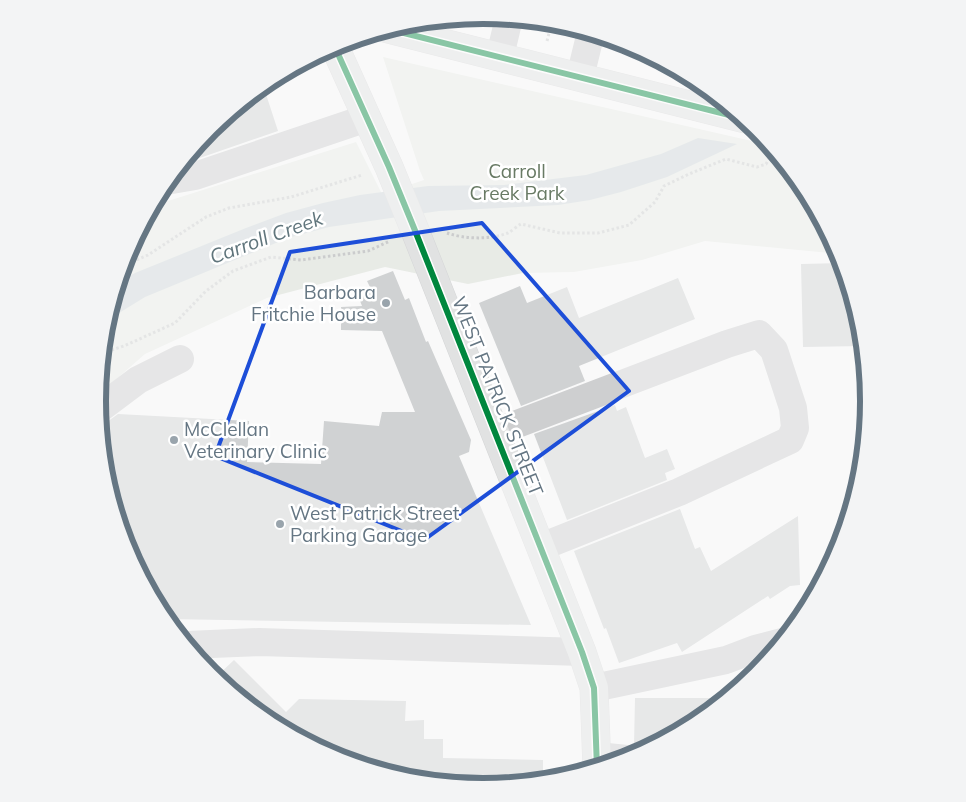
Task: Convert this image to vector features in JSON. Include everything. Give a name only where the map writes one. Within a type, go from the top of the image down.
[{"type":"main road","points":[[404,32],[730,115]]},
{"type":"main road","name":"WEST PATRICK STREET","points":[[337,53],[367,118],[376,171],[496,432],[582,652],[594,688],[597,760]]},
{"type":"street","points":[[500,56],[507,25]]},
{"type":"street","points":[[580,77],[589,39]]},
{"type":"street","points":[[178,179],[195,176],[367,118]]},
{"type":"street","points":[[496,432],[727,344],[760,334],[774,350],[793,408],[795,428],[790,440],[679,492],[541,547]]},
{"type":"street","points":[[106,404],[138,380],[180,358]]},
{"type":"street","points":[[195,645],[259,642],[582,652]]},
{"type":"street","points":[[594,688],[726,660],[771,645]]},
{"type":"path","points":[[547,41],[550,30]]},
{"type":"path","points":[[441,225],[447,233],[464,237],[493,236],[509,232],[521,224],[560,233],[598,233],[629,225],[655,202],[664,186],[689,174],[726,160],[758,167],[766,164],[770,156]]},
{"type":"path","points":[[132,262],[148,255],[206,217],[229,208],[291,198],[376,171]]},
{"type":"path","points":[[109,351],[175,323],[206,291],[234,271],[271,257],[301,260],[368,251],[404,233]]},
{"type":"highlighted area","points":[[482,223],[629,391],[424,540],[215,456],[290,252]]},
{"type":"green space","name":"Carroll Creek Park","points":[[383,57],[758,142],[797,191],[810,212],[830,253],[705,241],[642,260],[574,272],[523,273],[468,284],[385,267],[267,298],[145,354],[107,388],[109,352],[119,303],[134,257],[162,203],[356,142],[382,194],[424,180]]},
{"type":"water","name":"Carroll Creek","points":[[698,138],[737,144],[667,177],[590,200],[558,205],[439,211],[329,227],[288,238],[145,297],[116,315],[127,278],[286,213],[360,195],[428,186],[504,185],[586,175],[661,154]]},
{"type":"building","points":[[265,93],[278,131],[192,161],[234,117]]},
{"type":"building","points":[[834,263],[847,303],[856,346],[803,347],[801,264]]},
{"type":"building","name":"West Patrick Street Parking Garage","points":[[393,271],[405,300],[409,298],[426,342],[428,341],[471,440],[469,452],[459,456],[531,625],[175,619],[156,590],[134,545],[126,522],[113,475],[107,422],[118,414],[249,421],[247,462],[321,464],[324,421],[379,426],[382,412],[415,412],[382,331],[341,330],[341,307],[362,306],[357,293],[370,287],[367,281]]},
{"type":"building","points":[[678,278],[695,319],[579,366],[585,381],[521,406],[479,303],[520,286],[527,303],[567,287],[579,318]]},
{"type":"building","points":[[615,405],[617,411],[626,407],[645,458],[667,449],[675,469],[665,473],[667,480],[567,520],[534,434]]},
{"type":"building","points":[[680,509],[695,549],[700,547],[711,571],[798,516],[800,585],[790,586],[770,599],[768,596],[682,652],[677,643],[619,663],[574,551]]},
{"type":"building","points":[[234,660],[286,712],[299,699],[406,701],[405,721],[424,720],[424,739],[443,739],[443,758],[543,760],[543,773],[483,778],[434,775],[409,771],[362,758],[339,750],[294,728],[253,700],[221,673]]},
{"type":"building","points":[[635,698],[716,698],[672,728],[634,746]]},
{"type":"cycle path","points":[[402,33],[730,115]]},
{"type":"cycle path","points":[[337,53],[414,228],[582,652],[594,688],[597,760]]},
{"type":"place","name":"Barbara Fritchie House","points":[[386,303]]},
{"type":"place","name":"McClellan Veterinary Clinic","points":[[174,440]]},
{"type":"place","name":"West Patrick Street Parking Garage","points":[[280,524]]}]
